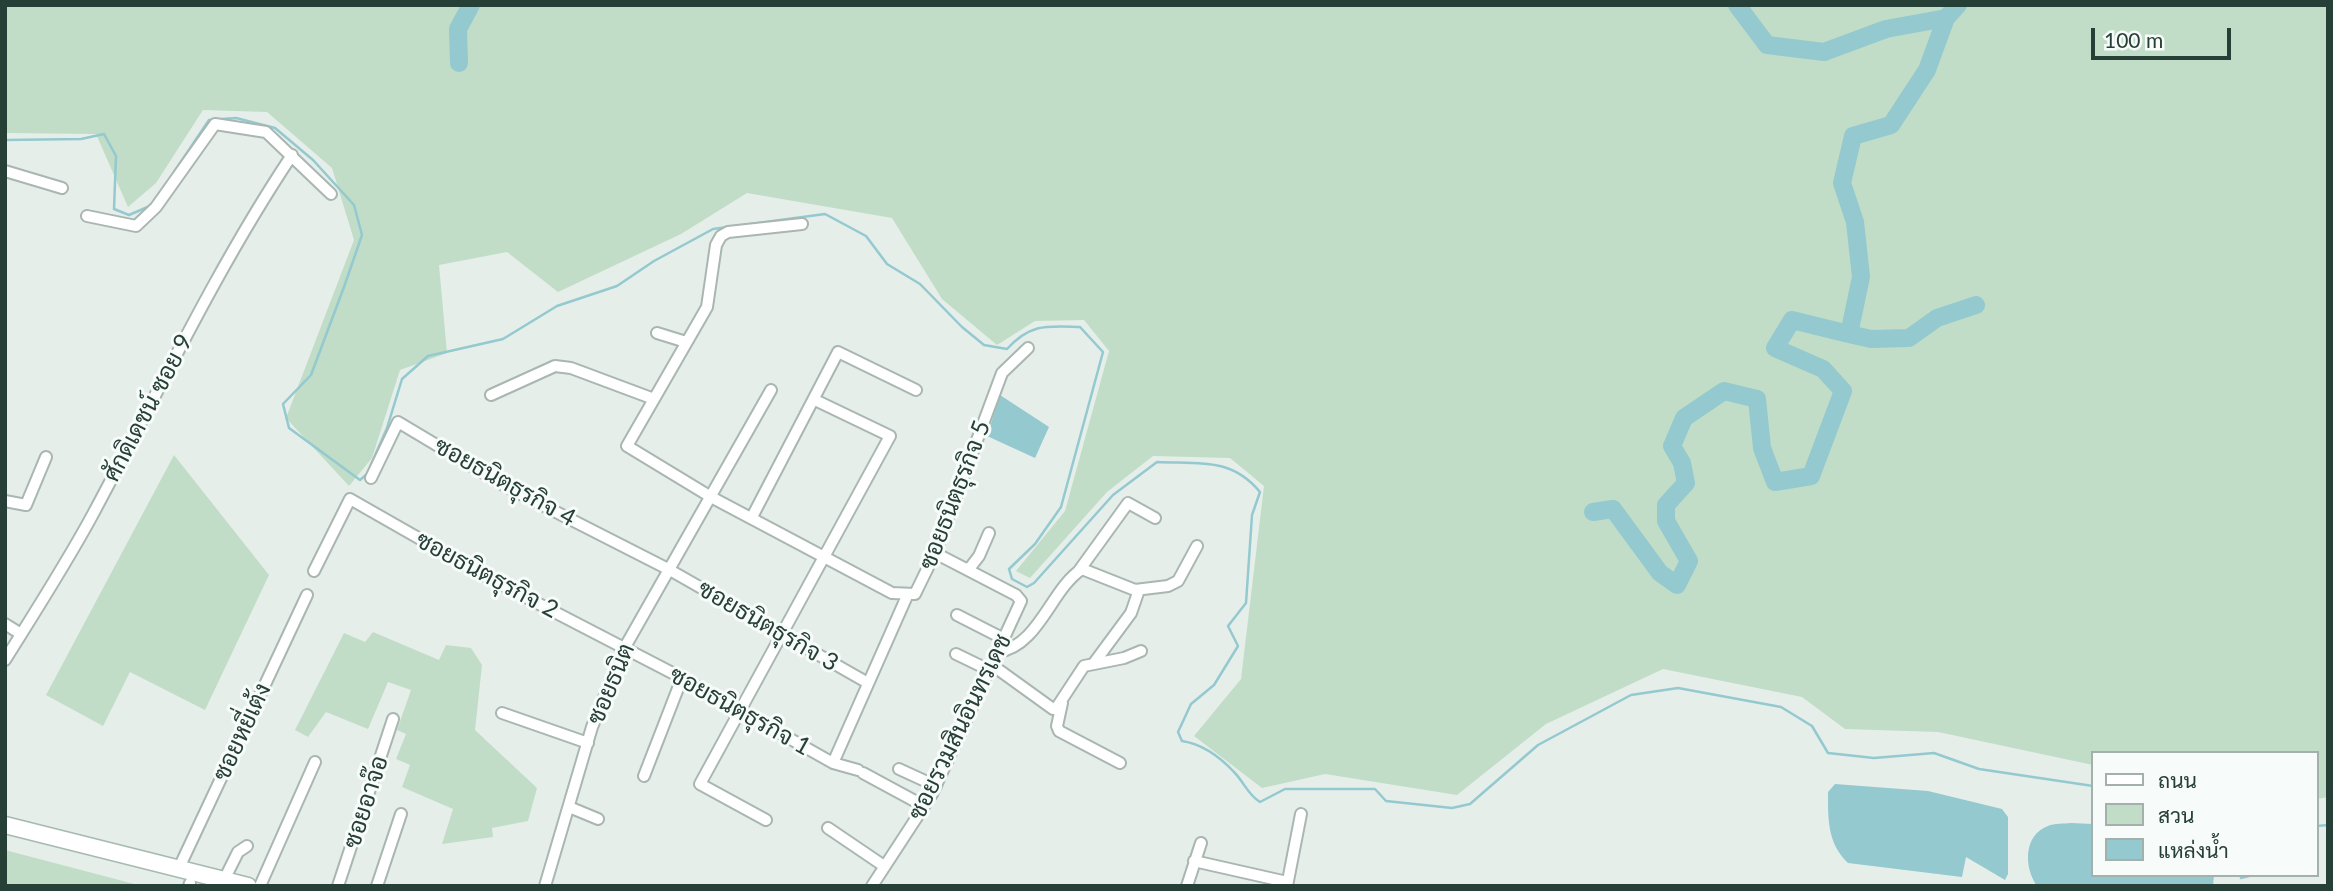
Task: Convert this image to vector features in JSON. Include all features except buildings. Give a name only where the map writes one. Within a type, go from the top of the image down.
[{"type":"main road","points":[[5,825],[129,862],[193,885]]},
{"type":"main road","points":[[5,836],[248,886]]},
{"type":"street","points":[[87,216],[136,226],[156,207],[215,124],[266,132],[331,194]]},
{"type":"street","name":"ศักดิเดชน์ ซอย 9","points":[[5,660],[91,516],[259,205],[292,155]]},
{"type":"street","points":[[5,171],[62,188]]},
{"type":"street","points":[[491,395],[555,366],[571,368],[654,399],[706,307],[716,245],[721,236],[728,232],[802,224]]},
{"type":"street","points":[[657,333],[686,342]]},
{"type":"street","name":"ซอยธนิตธุรกิจ 5","points":[[654,399],[626,446],[711,497],[892,593],[907,596],[915,594],[935,553],[1002,373],[1028,348]]},
{"type":"street","points":[[752,517],[838,352],[916,390]]},
{"type":"street","name":"ซอยธนิต","points":[[545,886],[588,743],[625,647],[771,390]]},
{"type":"street","points":[[766,820],[700,784],[890,436],[814,400]]},
{"type":"street","name":"ซอยธนิตธุรกิจ 4","points":[[371,478],[397,422],[505,486],[668,569]]},
{"type":"street","points":[[5,501],[26,505],[46,457]]},
{"type":"street","name":"ซอยธนิตธุรกิจ 2","points":[[314,571],[350,499],[485,576],[625,647]]},
{"type":"street","points":[[998,652],[1006,651],[1029,632],[1063,585],[1078,572],[1128,503],[1155,518]]},
{"type":"street","points":[[935,553],[969,569],[977,560],[989,533]]},
{"type":"street","points":[[1078,572],[1087,570],[1139,590],[1155,585],[1168,586],[1178,581],[1197,545]]},
{"type":"street","name":"ซอยรวมสินอินทรเดช","points":[[872,886],[936,786],[1021,601],[1016,595],[964,568]]},
{"type":"street","name":"ซอยธนิตธุรกิจ 3","points":[[668,569],[868,683]]},
{"type":"street","points":[[1094,663],[1131,613],[1139,590]]},
{"type":"street","name":"ซอยหยี่เต้ง","points":[[178,870],[307,595]]},
{"type":"street","points":[[833,763],[907,596]]},
{"type":"street","points":[[957,615],[1004,639]]},
{"type":"street","points":[[5,624],[22,634]]},
{"type":"street","name":"ซอยธนิตธุรกิจ 1","points":[[625,647],[833,763],[860,771],[924,806]]},
{"type":"street","points":[[956,654],[990,668],[1050,708],[1057,707],[1084,666],[1124,659],[1141,651]]},
{"type":"street","points":[[644,776],[682,678]]},
{"type":"street","points":[[1063,699],[1057,729],[1121,763]]},
{"type":"street","points":[[502,713],[588,743]]},
{"type":"street","name":"ซอยอาจ๊อ","points":[[338,886],[393,719]]},
{"type":"street","points":[[260,886],[315,762]]},
{"type":"street","points":[[899,769],[936,786]]},
{"type":"street","points":[[569,807],[598,819]]},
{"type":"street","points":[[377,886],[401,814]]},
{"type":"street","points":[[1194,860],[1287,884],[1301,814]]},
{"type":"street","points":[[828,828],[884,866]]},
{"type":"street","points":[[1187,886],[1201,843]]},
{"type":"street","points":[[224,880],[238,852],[247,846]]},
{"type":"green space","points":[[5,5],[2328,5],[2328,797],[2319,799],[2319,751],[2092,751],[2092,765],[1938,732],[1845,729],[1802,697],[1663,669],[1546,724],[1457,795],[1325,774],[1262,788],[1194,736],[1241,679],[1264,486],[1230,458],[1153,456],[1107,492],[1030,578],[1016,571],[1065,511],[1109,351],[1084,320],[1035,321],[997,345],[942,299],[892,218],[747,193],[681,234],[558,292],[507,252],[439,265],[447,353],[400,370],[372,458],[349,486],[286,418],[354,240],[332,168],[267,112],[203,110],[156,183],[128,207],[96,134],[5,133]]},
{"type":"green space","points":[[174,455],[269,575],[205,710],[130,672],[103,726],[46,695]]},
{"type":"green space","points":[[373,632],[439,660],[446,645],[471,648],[482,665],[475,730],[537,788],[528,821],[492,828],[493,837],[442,844],[453,809],[402,787],[410,765],[396,759],[406,734],[397,730],[411,690],[388,682],[368,729],[326,712],[308,737],[295,730],[344,633],[365,642]]},
{"type":"green space","points":[[5,850],[142,886],[5,886]]},
{"type":"water","points":[[1000,395],[1049,427],[1035,458],[987,436]]},
{"type":"water","points":[[1835,784],[1928,791],[2002,809],[2008,817],[2008,874],[2005,880],[1966,857],[1962,877],[1848,863],[1836,847],[1830,830],[1828,792]]},
{"type":"water","points":[[2092,824],[2092,877],[2214,877],[2213,886],[2037,886],[2030,870],[2028,853],[2034,837],[2050,825]]},
{"type":"waterway","points":[[459,63],[458,29],[471,5]]},
{"type":"waterway","points":[[1737,5],[1767,45],[1824,52],[1886,29],[1946,18]]},
{"type":"waterway","points":[[1593,512],[1613,509],[1660,573],[1677,585],[1689,561],[1666,521],[1666,505],[1686,483],[1682,463],[1672,446],[1684,418],[1724,391],[1757,399],[1762,448],[1775,482],[1811,476],[1843,391],[1823,369],[1775,348],[1792,320],[1849,334],[1861,277],[1855,222],[1842,183],[1853,136],[1891,125],[1927,70],[1946,18],[1958,5]]},
{"type":"waterway","points":[[174,172],[209,120],[236,118],[275,128],[313,160],[354,205],[362,235],[344,287],[311,375],[283,404],[289,428],[360,480],[367,474],[387,428],[402,379],[428,356],[503,339],[557,306],[617,286],[654,261],[713,229],[825,214],[866,236],[887,264],[920,284],[962,327],[984,345],[1007,349],[1032,330],[1058,326],[1080,327],[1103,352],[1061,507],[1035,544],[1009,569],[1012,579],[1027,587],[1034,583],[1113,495],[1157,462],[1213,465],[1238,473],[1249,481],[1260,492],[1252,515],[1246,603],[1228,626],[1238,646],[1214,685],[1191,704],[1178,732],[1182,741],[1204,748],[1223,761],[1260,802],[1285,789],[1375,789],[1386,801],[1452,808],[1470,804],[1538,745],[1631,695],[1678,688],[1781,707],[1812,726],[1828,753],[1874,758],[1934,753],[1979,769],[2092,786]]},
{"type":"waterway","points":[[5,140],[81,139],[104,134],[116,156],[114,209],[129,215],[150,206]]},
{"type":"waterway","points":[[1849,334],[1871,339],[1909,338],[1937,318],[1976,305]]},
{"type":"waterway","points":[[2319,826],[2328,825]]},
{"type":"waterway","points":[[2241,877],[2245,877]]}]
